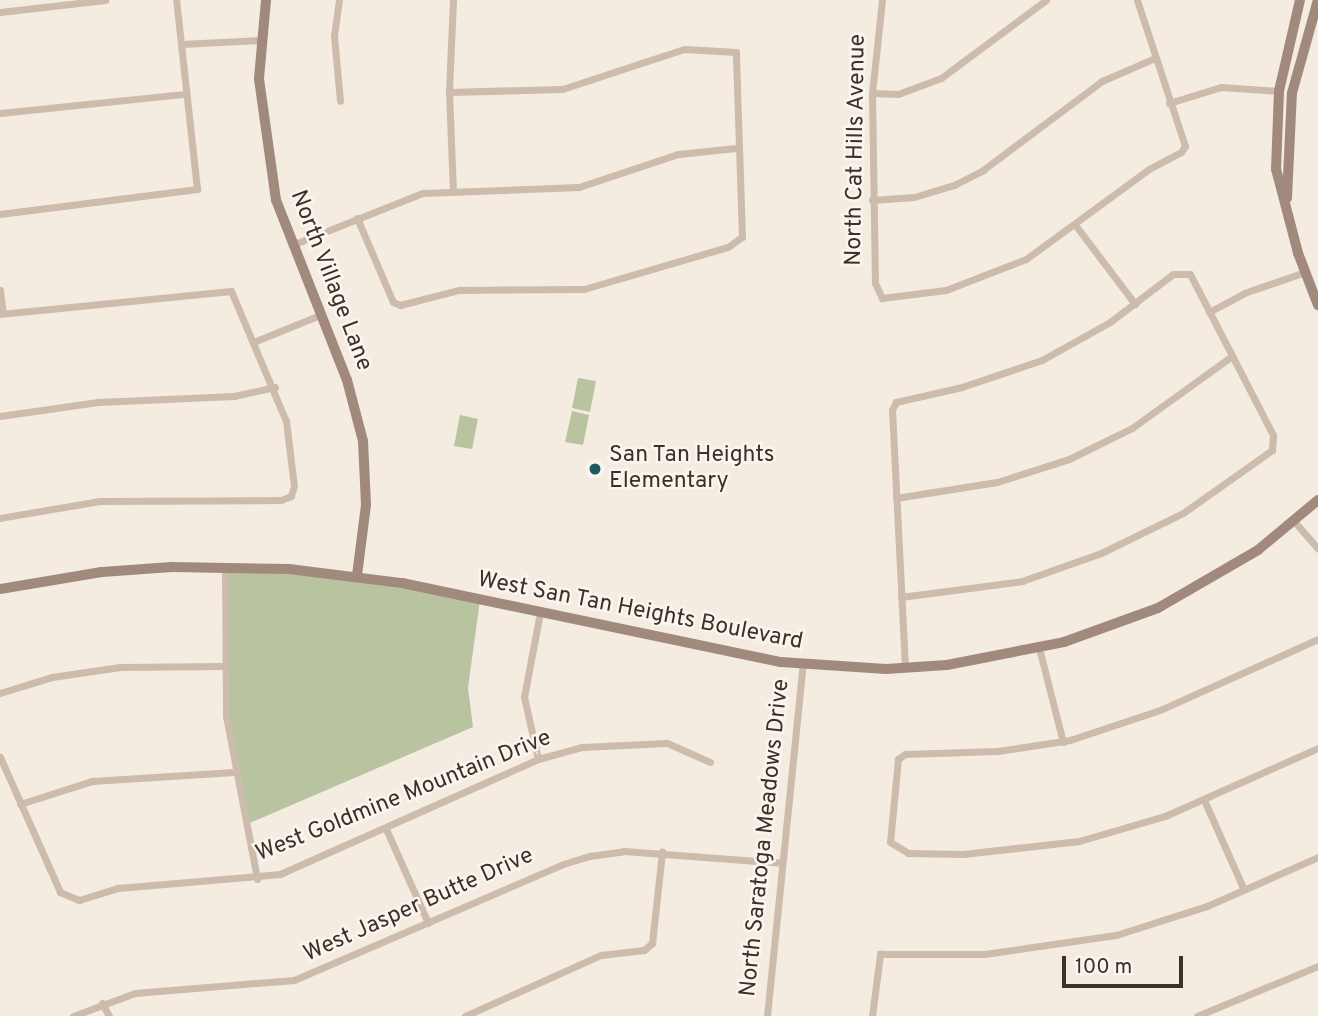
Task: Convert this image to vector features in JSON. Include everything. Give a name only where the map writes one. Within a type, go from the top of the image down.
[{"type":"street","points":[[0,12],[106,0]]},
{"type":"street","points":[[0,214],[197,188],[176,0]]},
{"type":"street","name":"North Village Lane","points":[[266,0],[261,40],[261,118],[276,200],[358,411],[363,441],[366,505],[357,575]]},
{"type":"street","points":[[339,0],[334,36],[340,101]]},
{"type":"street","points":[[453,0],[449,92],[453,190]]},
{"type":"street","name":"North Cat Hills Avenue","points":[[882,0],[872,93],[875,283],[882,298],[946,290],[985,277],[1026,259],[1076,226]]},
{"type":"street","points":[[872,93],[898,94],[941,78],[1046,0]]},
{"type":"street","points":[[1135,304],[1076,226],[1185,146],[1137,0]]},
{"type":"street","points":[[1300,0],[1279,91],[1276,169],[1305,272],[1318,305]]},
{"type":"street","points":[[1286,202],[1292,93],[1318,0]]},
{"type":"street","points":[[182,44],[261,40]]},
{"type":"street","points":[[357,218],[393,302],[400,305],[459,290],[584,289],[737,244],[742,237],[736,148],[736,52],[684,49],[562,89],[449,92]]},
{"type":"street","points":[[872,200],[914,197],[954,185],[983,170],[1102,81],[1155,58]]},
{"type":"street","points":[[1169,103],[1221,87],[1279,91]]},
{"type":"street","points":[[0,113],[186,94]]},
{"type":"street","points":[[292,244],[423,193],[579,187],[678,154],[736,148]]},
{"type":"street","points":[[901,597],[1022,581],[1101,553],[1183,513],[1275,444],[1190,274],[1182,271],[1076,344],[1042,360],[962,387],[896,402],[892,410],[901,597],[905,667]]},
{"type":"street","points":[[1209,312],[1244,293],[1305,272]]},
{"type":"street","points":[[0,290],[2,314],[231,291],[275,387],[288,432],[294,486],[291,496],[281,500],[100,501],[0,518]]},
{"type":"street","points":[[256,341],[320,314]]},
{"type":"street","points":[[896,498],[998,482],[1069,459],[1132,429],[1232,356]]},
{"type":"street","points":[[0,416],[98,402],[234,396],[275,387]]},
{"type":"street","name":"West San Tan Heights Boulevard","points":[[0,589],[102,572],[225,566],[357,575],[737,655],[803,664],[905,667],[987,659],[1039,648],[1158,608],[1258,550],[1318,500]]},
{"type":"street","points":[[1293,520],[1318,549]]},
{"type":"street","points":[[225,566],[226,716],[234,772],[257,879]]},
{"type":"street","points":[[538,759],[524,697],[540,612]]},
{"type":"street","points":[[1318,639],[1160,710],[1063,742],[998,751],[905,754],[898,759],[890,842],[897,850],[963,855],[1032,849],[1106,835],[1204,800],[1318,748]]},
{"type":"street","points":[[1039,648],[1063,742]]},
{"type":"street","name":"North Saratoga Meadows Drive","points":[[767,1016],[803,664]]},
{"type":"street","points":[[0,692],[108,668],[226,666]]},
{"type":"street","name":"West Goldmine Mountain Drive","points":[[20,804],[60,892],[69,899],[148,885],[257,879],[280,874],[538,759],[582,747],[647,742],[684,747],[710,762]]},
{"type":"street","points":[[0,757],[20,804],[92,781],[234,772]]},
{"type":"street","points":[[1204,800],[1244,890]]},
{"type":"street","points":[[386,829],[428,923]]},
{"type":"street","name":"West Jasper Butte Drive","points":[[73,1016],[102,1003],[148,992],[294,980],[563,864],[624,851],[782,863]]},
{"type":"street","points":[[465,1016],[601,955],[644,950],[652,943],[662,852]]},
{"type":"street","points":[[872,1016],[880,954],[985,954],[1084,941],[1175,918],[1318,857]]},
{"type":"street","points":[[1197,1016],[1318,967]]},
{"type":"street","points":[[102,1003],[109,1016]]},
{"type":"green space","points":[[578,378],[596,381],[590,412],[572,408]]},
{"type":"green space","points":[[572,411],[589,415],[583,445],[565,442]]},
{"type":"green space","points":[[460,415],[478,419],[472,449],[454,446]]},
{"type":"green space","points":[[225,566],[289,569],[480,600],[468,688],[473,727],[245,825],[228,738]]},
{"type":"place","name":"San Tan Heights Elementary","points":[[595,469]]}]
